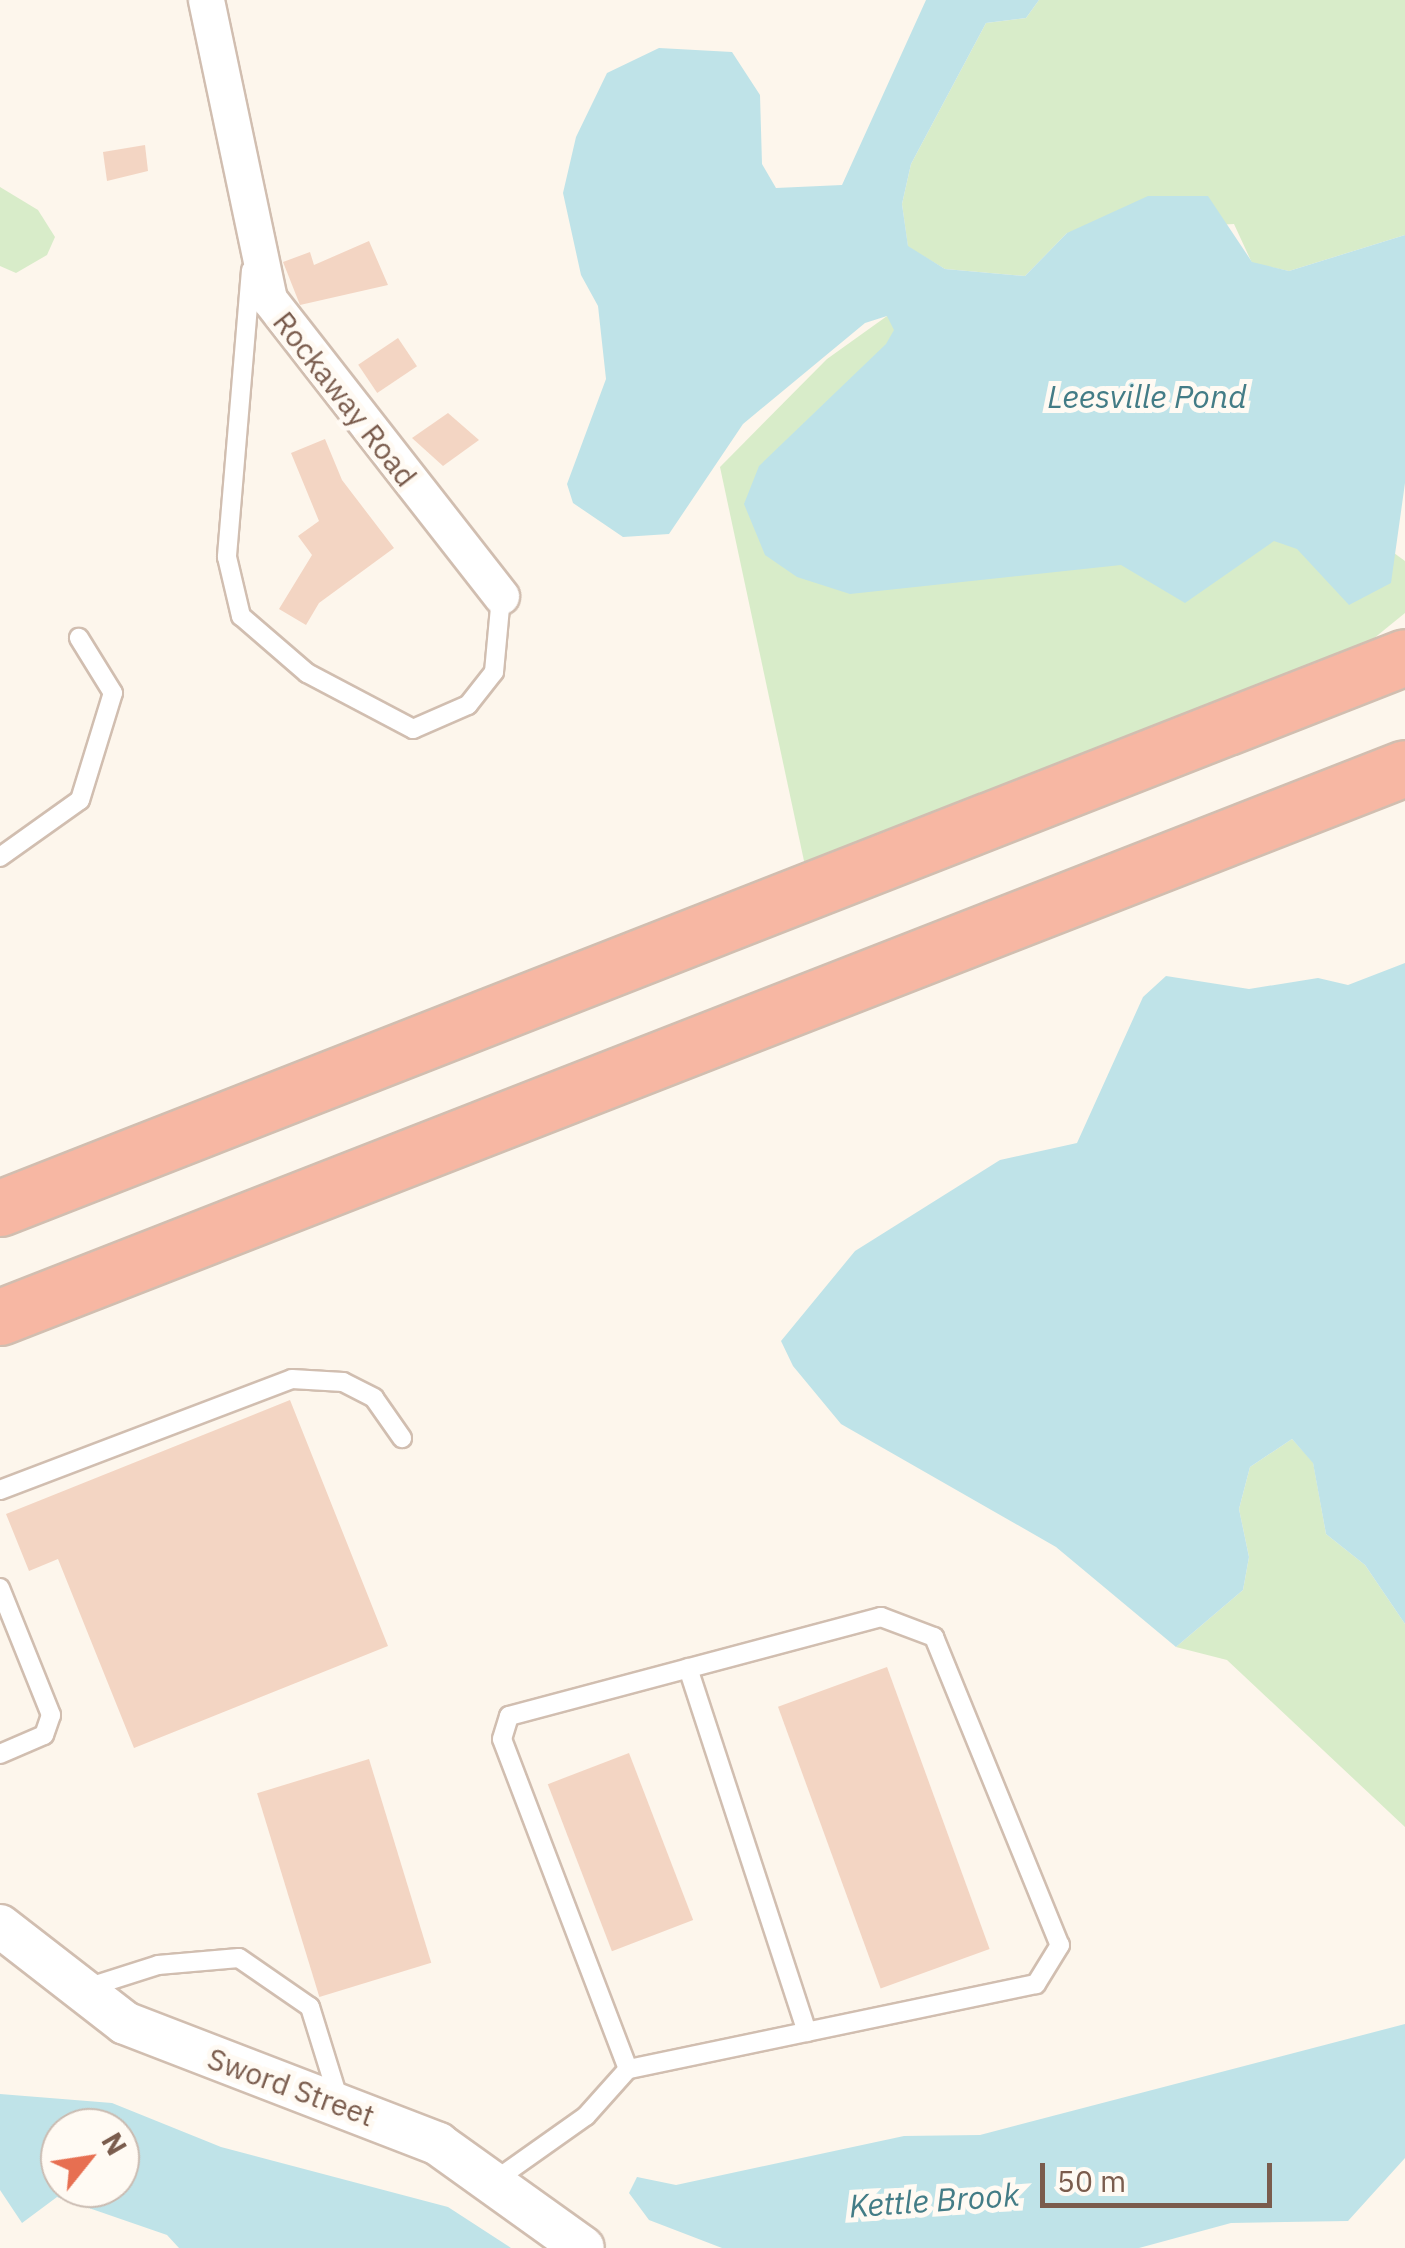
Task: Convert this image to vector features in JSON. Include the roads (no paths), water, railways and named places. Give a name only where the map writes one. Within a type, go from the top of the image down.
[{"type":"highway","points":[[0,1208],[1405,656]]},
{"type":"highway","points":[[0,1317],[1405,768]]},
{"type":"street","name":"Rockaway Road","points":[[206,0],[253,248],[284,327],[501,596]]},
{"type":"street","name":"Sword Street","points":[[0,1926],[73,1992],[170,2044],[340,2104],[496,2178],[583,2248]]},
{"type":"lane","points":[[253,248],[227,557],[241,616],[307,673],[412,729],[468,705],[494,672],[501,596]]},
{"type":"lane","points":[[0,857],[80,800],[112,693],[79,638]]},
{"type":"lane","points":[[0,1490],[292,1380],[343,1382],[374,1398],[402,1438]]},
{"type":"lane","points":[[0,1588],[52,1715],[44,1735],[0,1754]]},
{"type":"lane","points":[[496,2178],[586,2116],[628,2069],[1036,1984],[1060,1945],[934,1637],[881,1617],[510,1716],[502,1739],[628,2069]]},
{"type":"lane","points":[[688,1668],[807,2032]]},
{"type":"lane","points":[[73,1992],[158,1965],[239,1958],[310,2007],[340,2104]]},
{"type":"water","name":"Leesville Pond","points":[[926,0],[1039,0],[1026,18],[986,23],[911,164],[902,204],[908,246],[945,269],[1025,276],[1067,233],[1148,196],[1208,196],[1252,262],[1289,271],[1405,235],[1405,483],[1391,583],[1349,605],[1297,549],[1274,541],[1185,603],[1121,565],[850,594],[797,577],[765,555],[744,504],[759,466],[886,344],[894,330],[887,316],[865,323],[743,424],[669,534],[623,537],[573,503],[567,484],[606,379],[598,306],[581,275],[563,193],[576,137],[607,73],[659,48],[732,52],[760,95],[762,164],[776,188],[842,185]]},
{"type":"water","points":[[1405,963],[1405,1624],[1365,1565],[1326,1534],[1313,1463],[1292,1439],[1250,1467],[1239,1509],[1249,1557],[1243,1590],[1176,1647],[1056,1547],[841,1424],[793,1366],[781,1341],[855,1251],[1000,1160],[1077,1143],[1143,997],[1166,976],[1249,989],[1318,978],[1348,985]]},
{"type":"water","name":"Kettle Brook","points":[[1405,2024],[1405,2158],[1348,2221],[1231,2223],[1139,2248],[722,2248],[649,2220],[629,2193],[637,2177],[676,2185],[904,2136],[980,2135]]},
{"type":"water","points":[[0,2094],[112,2103],[124,2108],[40,2108],[42,2208],[22,2223],[0,2190]]},
{"type":"water","points":[[140,2114],[221,2147],[448,2207],[511,2248],[179,2248],[167,2235],[89,2208],[140,2208]]}]
